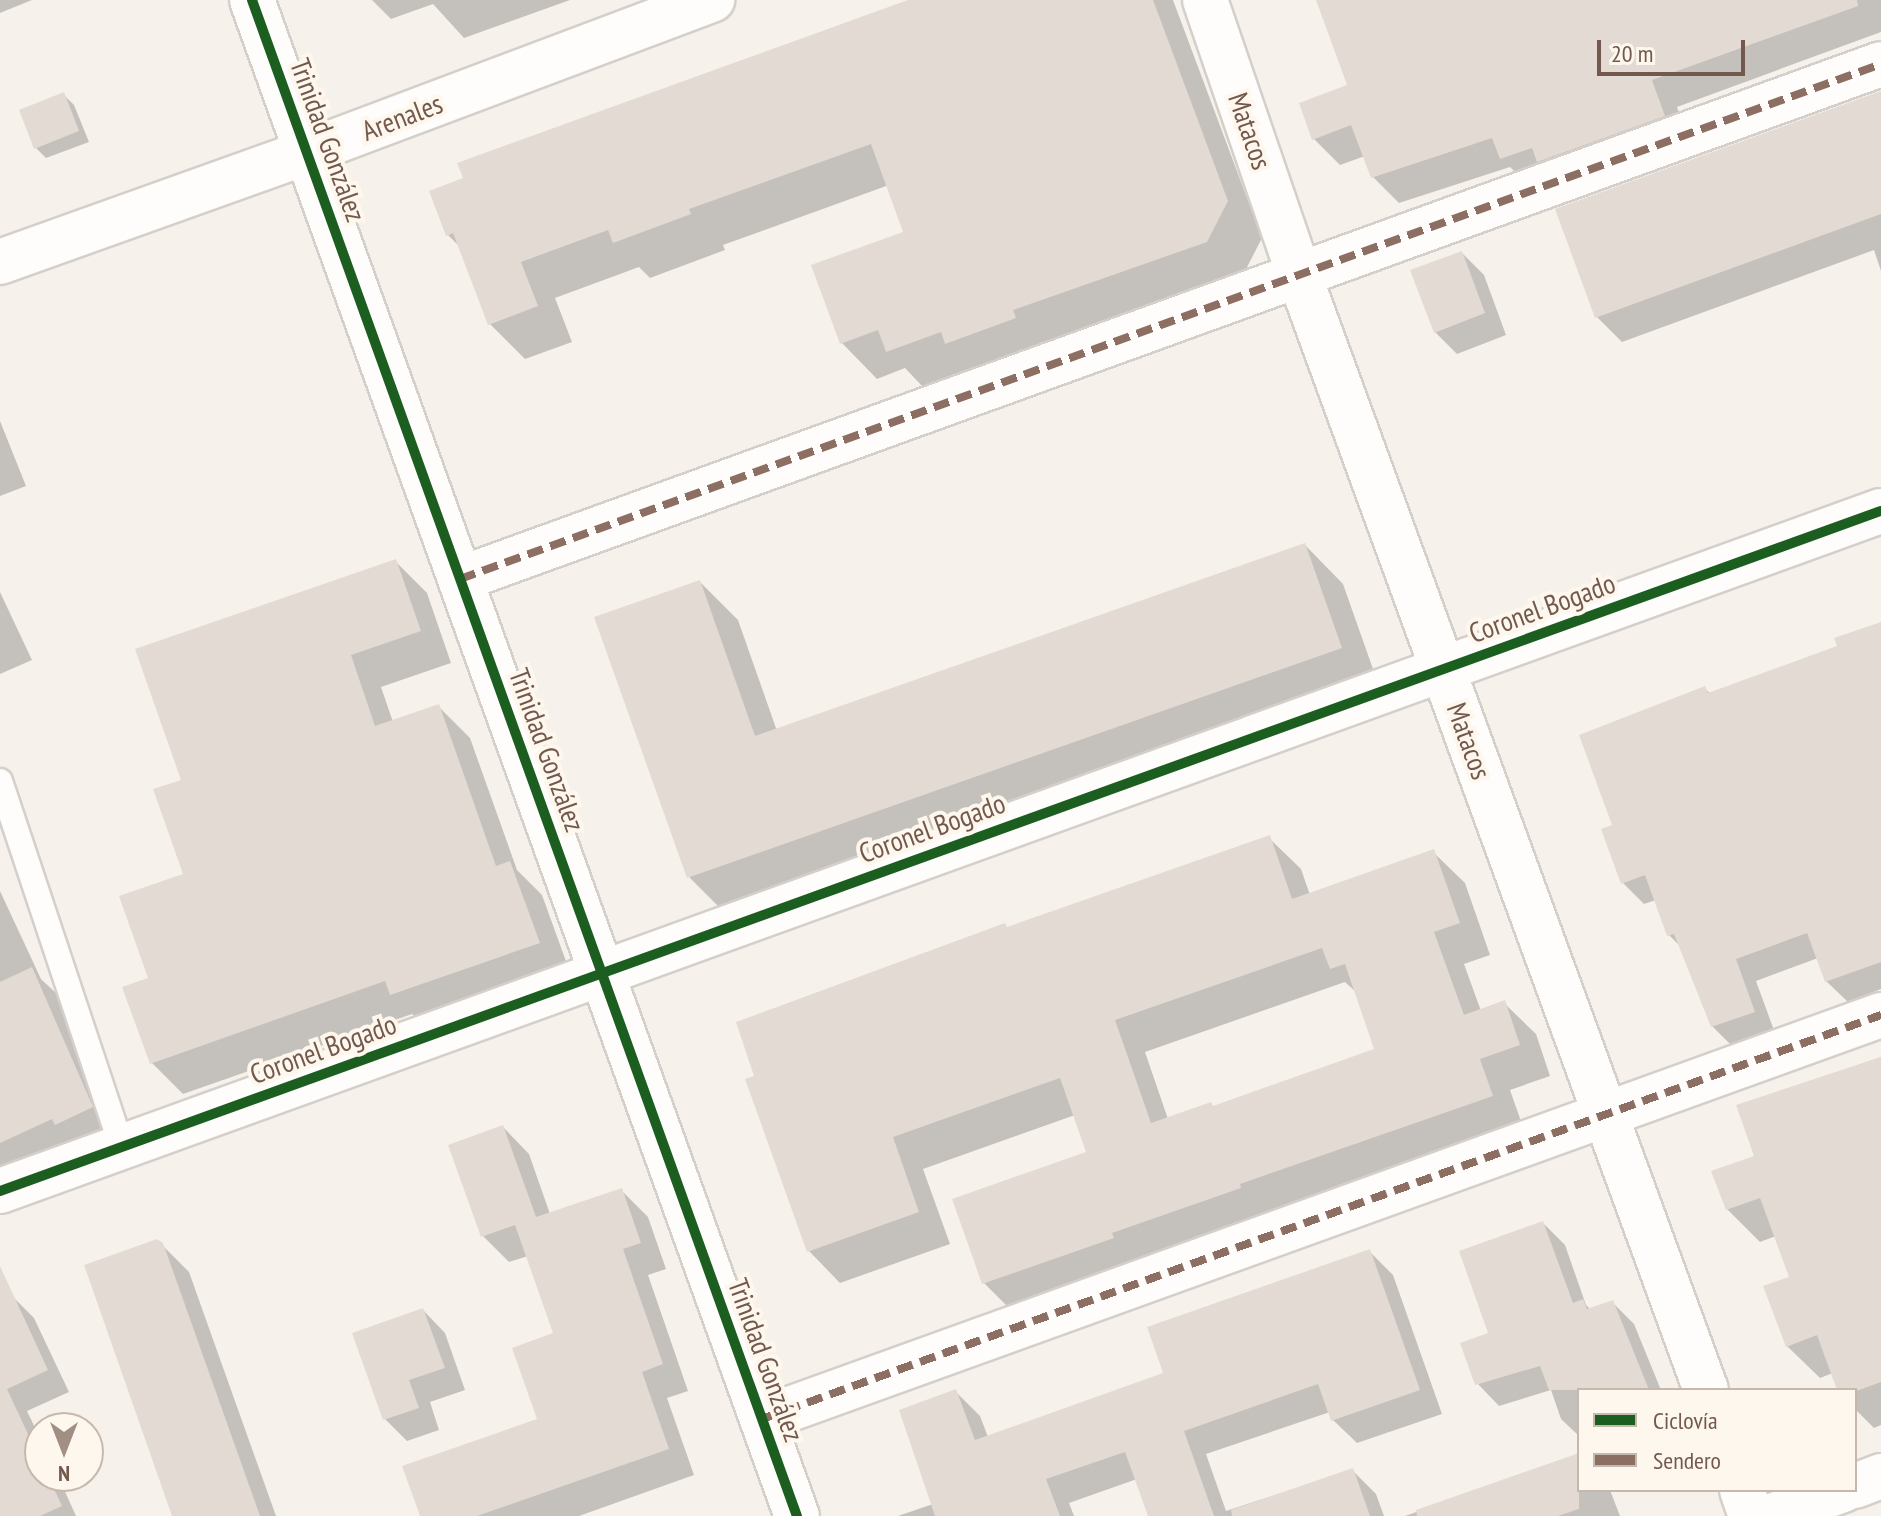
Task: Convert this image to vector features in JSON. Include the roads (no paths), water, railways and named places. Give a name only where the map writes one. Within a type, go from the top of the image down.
[{"type":"street","name":"Trinidad González","points":[[252,0],[797,1516]]},
{"type":"street","name":"Arenales","points":[[0,262],[307,152],[712,0]]},
{"type":"street","name":"Matacos","points":[[1205,0],[1299,275],[1705,1388]]},
{"type":"street","points":[[460,579],[1881,64]]},
{"type":"street","name":"Coronel Bogado","points":[[0,1191],[1881,511]]},
{"type":"street","points":[[762,1419],[1881,1015]]},
{"type":"street","points":[[1857,1485],[1881,1476]]},
{"type":"street","points":[[1743,1492],[1751,1516]]},
{"type":"street","points":[[1772,1516],[1838,1492]]},
{"type":"lane","points":[[0,781],[122,1147]]}]
